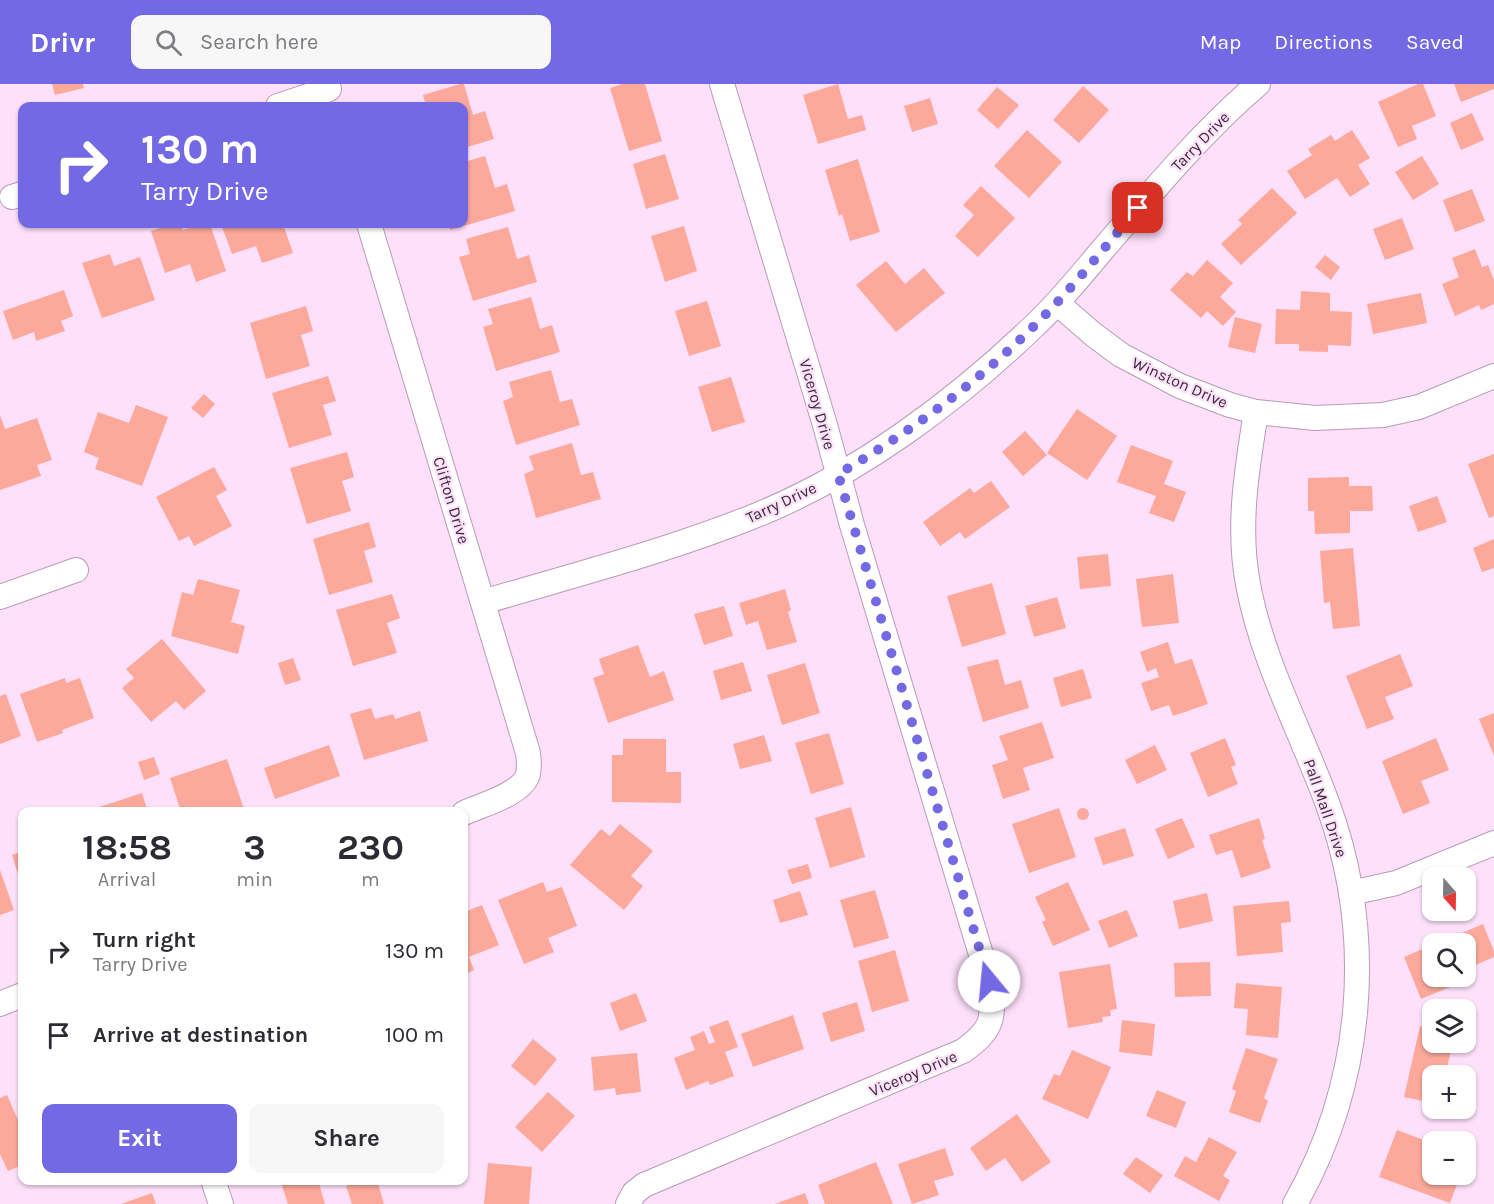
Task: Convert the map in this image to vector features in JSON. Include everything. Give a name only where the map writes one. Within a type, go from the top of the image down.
[{"type":"street","name":"Viceroy Drive","points":[[628,1204],[634,1194],[644,1185],[963,1051],[985,1032],[993,1006],[989,981],[722,84]]},
{"type":"street","name":"Tarry Drive","points":[[483,602],[707,534],[758,515],[807,492],[873,454],[989,367],[1057,303],[1185,155],[1258,84]]},
{"type":"street","points":[[294,102],[330,93]]},
{"type":"street","name":"Clifton Drive","points":[[370,228],[528,753],[530,766],[527,778],[519,788],[468,811]]},
{"type":"street","name":"Winston Drive","points":[[1057,303],[1121,355],[1180,386],[1256,412],[1315,418],[1383,415],[1419,407],[1494,376]]},
{"type":"street","name":"Pall Mall Drive","points":[[1256,412],[1244,510],[1247,582],[1264,648],[1334,823],[1351,893],[1358,952],[1353,1044],[1339,1099],[1322,1151],[1295,1204]]},
{"type":"street","points":[[0,597],[76,570]]},
{"type":"street","points":[[1351,893],[1396,883],[1494,843]]},
{"type":"street","points":[[0,1004],[18,997]]},
{"type":"street","points":[[214,1185],[220,1204]]},
{"type":"building","points":[[52,84],[83,84],[84,88],[55,95]]},
{"type":"building","points":[[464,84],[473,115],[485,111],[494,139],[468,147],[468,102],[425,102],[423,95]]},
{"type":"building","points":[[622,84],[645,84],[662,141],[629,151],[610,88]]},
{"type":"building","points":[[838,84],[848,119],[862,115],[866,130],[818,144],[803,95]]},
{"type":"building","points":[[1418,84],[1423,84],[1436,116],[1412,126],[1417,139],[1398,147],[1378,102]]},
{"type":"building","points":[[1454,84],[1494,84],[1494,89],[1461,102]]},
{"type":"building","points":[[1083,86],[1109,110],[1079,143],[1053,120]]},
{"type":"building","points":[[997,87],[1019,105],[998,129],[977,110]]},
{"type":"building","points":[[930,98],[938,124],[912,132],[904,106]]},
{"type":"building","points":[[1472,113],[1484,140],[1461,150],[1450,123]]},
{"type":"building","points":[[1027,130],[1062,162],[1029,198],[994,166]]},
{"type":"building","points":[[1352,130],[1370,158],[1358,165],[1370,184],[1350,197],[1337,178],[1305,199],[1287,171],[1312,155],[1308,149],[1331,135],[1335,141]]},
{"type":"building","points":[[665,154],[679,199],[646,209],[633,164]]},
{"type":"building","points":[[485,156],[495,188],[507,184],[515,211],[468,225],[468,161]]},
{"type":"building","points":[[1422,156],[1439,184],[1413,200],[1395,172]]},
{"type":"building","points":[[858,159],[880,232],[850,241],[842,214],[839,216],[825,170]]},
{"type":"building","points":[[981,186],[1015,218],[978,257],[955,236],[974,215],[963,205]]},
{"type":"building","points":[[1272,188],[1297,213],[1241,265],[1221,244],[1242,224],[1238,220]]},
{"type":"building","points":[[1472,189],[1485,221],[1455,232],[1443,200]]},
{"type":"building","points":[[1402,218],[1414,249],[1385,260],[1373,229]]},
{"type":"building","points":[[684,226],[697,271],[665,282],[651,236]]},
{"type":"building","points":[[508,227],[517,259],[529,255],[537,282],[473,301],[459,257],[470,254],[466,239]]},
{"type":"building","points":[[160,228],[182,228],[183,230],[211,228],[226,271],[196,282],[190,264],[165,273],[151,231]]},
{"type":"building","points":[[222,228],[284,228],[293,253],[262,263],[256,246],[232,254]]},
{"type":"building","points":[[1475,249],[1482,267],[1488,265],[1494,280],[1494,304],[1481,310],[1479,305],[1455,316],[1442,284],[1459,277],[1452,258]]},
{"type":"building","points":[[110,254],[114,266],[140,257],[155,300],[102,318],[82,263]]},
{"type":"building","points":[[1325,255],[1340,267],[1331,280],[1315,267]]},
{"type":"building","points":[[1207,260],[1233,283],[1220,297],[1236,312],[1223,326],[1207,311],[1201,318],[1170,290],[1187,272],[1193,276]]},
{"type":"building","points":[[886,261],[905,284],[924,268],[945,293],[896,332],[856,285]]},
{"type":"building","points":[[64,290],[73,316],[61,321],[65,331],[36,341],[34,332],[13,340],[3,311]]},
{"type":"building","points":[[1301,291],[1330,293],[1330,311],[1352,312],[1351,346],[1328,345],[1328,352],[1299,351],[1299,344],[1275,344],[1276,309],[1300,310]]},
{"type":"building","points":[[1421,293],[1427,323],[1373,334],[1367,304]]},
{"type":"building","points":[[531,297],[540,329],[552,325],[560,352],[496,371],[483,327],[493,324],[488,309]]},
{"type":"building","points":[[707,301],[721,346],[689,356],[675,311]]},
{"type":"building","points":[[306,306],[313,331],[301,335],[310,366],[266,379],[250,323]]},
{"type":"building","points":[[1235,317],[1262,324],[1255,353],[1228,347]]},
{"type":"building","points":[[551,370],[560,402],[572,399],[580,425],[516,445],[503,401],[513,397],[509,382]]},
{"type":"building","points":[[328,376],[336,401],[323,405],[332,435],[289,448],[272,393]]},
{"type":"building","points":[[731,377],[745,422],[712,432],[698,387]]},
{"type":"building","points":[[204,394],[215,404],[203,418],[191,408]]},
{"type":"building","points":[[136,405],[168,417],[142,486],[95,469],[99,458],[84,452],[98,412],[129,423]]},
{"type":"building","points":[[1077,409],[1117,436],[1087,480],[1047,453]]},
{"type":"building","points":[[0,415],[5,429],[37,418],[52,460],[37,465],[41,476],[0,490]]},
{"type":"building","points":[[1025,431],[1047,455],[1023,476],[1002,452]]},
{"type":"building","points":[[572,443],[581,475],[593,472],[601,499],[536,518],[524,474],[534,470],[529,456]]},
{"type":"building","points":[[1131,445],[1173,461],[1164,484],[1186,492],[1174,522],[1149,513],[1156,496],[1117,482]]},
{"type":"building","points":[[347,452],[354,477],[342,481],[351,511],[307,524],[290,468]]},
{"type":"building","points":[[1494,454],[1494,516],[1489,518],[1468,464]]},
{"type":"building","points":[[214,467],[227,490],[216,496],[232,526],[194,546],[189,536],[179,541],[156,497]]},
{"type":"building","points":[[1349,477],[1349,486],[1372,486],[1373,511],[1350,511],[1350,533],[1315,534],[1314,511],[1308,511],[1308,478]]},
{"type":"building","points":[[991,481],[1010,507],[965,539],[960,532],[940,546],[923,522],[970,488],[974,493]]},
{"type":"building","points":[[1437,496],[1447,522],[1418,532],[1409,506]]},
{"type":"building","points":[[369,522],[376,547],[364,551],[373,582],[329,595],[313,539]]},
{"type":"building","points":[[1494,539],[1494,568],[1482,572],[1473,548]]},
{"type":"building","points":[[1353,548],[1360,626],[1333,629],[1330,602],[1324,603],[1320,551]]},
{"type":"building","points":[[1108,554],[1111,586],[1080,589],[1077,557]]},
{"type":"building","points":[[1173,574],[1179,623],[1142,627],[1136,579]]},
{"type":"building","points":[[198,579],[240,590],[231,622],[245,626],[238,654],[171,636],[182,592],[193,595]]},
{"type":"building","points":[[992,583],[1006,634],[962,647],[947,596]]},
{"type":"building","points":[[785,589],[791,610],[788,612],[797,642],[767,650],[758,621],[746,625],[739,603]]},
{"type":"building","points":[[392,594],[400,618],[387,623],[397,653],[353,666],[336,610]]},
{"type":"building","points":[[1057,597],[1066,628],[1034,637],[1025,606]]},
{"type":"building","points":[[724,606],[733,636],[704,645],[694,614]]},
{"type":"building","points":[[162,639],[206,691],[184,710],[176,701],[151,722],[122,688],[134,678],[126,669]]},
{"type":"building","points":[[1168,642],[1175,664],[1192,659],[1208,704],[1173,716],[1169,705],[1151,711],[1141,683],[1159,677],[1156,668],[1147,672],[1140,652]]},
{"type":"building","points":[[638,645],[650,677],[664,671],[674,700],[608,723],[593,678],[604,674],[599,659]]},
{"type":"building","points":[[1400,654],[1413,686],[1385,697],[1394,719],[1367,729],[1346,676]]},
{"type":"building","points":[[293,658],[301,680],[285,685],[278,663]]},
{"type":"building","points":[[998,659],[1005,685],[1021,680],[1029,708],[983,722],[967,667]]},
{"type":"building","points":[[743,662],[752,691],[721,700],[713,671]]},
{"type":"building","points":[[805,663],[820,713],[782,725],[767,675]]},
{"type":"building","points":[[1083,669],[1092,698],[1061,707],[1053,678]]},
{"type":"building","points":[[65,678],[66,683],[80,678],[94,718],[37,742],[20,694]]},
{"type":"building","points":[[6,694],[21,736],[0,744],[0,696]]},
{"type":"building","points":[[371,708],[375,719],[393,714],[395,719],[420,711],[428,741],[364,760],[350,714]]},
{"type":"building","points":[[1494,713],[1494,756],[1479,719]]},
{"type":"building","points":[[1042,722],[1054,758],[1023,768],[1030,790],[1003,799],[992,765],[1008,760],[999,736]]},
{"type":"building","points":[[829,733],[844,784],[811,794],[795,743]]},
{"type":"building","points":[[764,735],[772,761],[740,769],[733,744]]},
{"type":"building","points":[[1225,738],[1236,765],[1231,767],[1238,784],[1208,797],[1190,753]]},
{"type":"building","points":[[1436,738],[1449,770],[1421,781],[1430,803],[1403,814],[1382,761]]},
{"type":"building","points":[[623,739],[666,739],[666,772],[681,772],[681,803],[612,802],[612,755],[623,755]]},
{"type":"building","points":[[329,745],[340,776],[275,799],[264,768]]},
{"type":"building","points":[[1155,745],[1167,770],[1137,784],[1125,760]]},
{"type":"building","points":[[154,757],[160,774],[144,780],[138,762]]},
{"type":"building","points":[[227,759],[243,807],[179,807],[170,778]]},
{"type":"building","points":[[142,793],[146,807],[99,807]]},
{"type":"building","points":[[851,807],[865,857],[830,868],[815,818]]},
{"type":"building","points":[[1059,808],[1076,857],[1029,873],[1012,824]]},
{"type":"building","points":[[1085,808],[1089,814],[1085,820],[1081,820],[1077,812]]},
{"type":"building","points":[[1182,818],[1195,847],[1168,859],[1155,829]]},
{"type":"building","points":[[1259,818],[1265,839],[1262,840],[1271,868],[1241,878],[1232,850],[1216,855],[1209,835]]},
{"type":"building","points":[[620,824],[653,851],[631,876],[643,886],[624,910],[570,865],[601,829],[610,836]]},
{"type":"building","points":[[1125,828],[1134,856],[1103,865],[1094,838]]},
{"type":"building","points":[[18,853],[18,874],[12,855]]},
{"type":"building","points":[[808,864],[812,878],[792,884],[787,870]]},
{"type":"building","points":[[0,870],[14,910],[0,915]]},
{"type":"building","points":[[543,882],[547,892],[562,887],[577,926],[548,938],[554,952],[524,964],[498,900]]},
{"type":"building","points":[[1068,882],[1090,930],[1053,946],[1042,922],[1046,920],[1035,897]]},
{"type":"building","points":[[875,890],[889,938],[854,948],[840,900]]},
{"type":"building","points":[[800,891],[808,915],[780,923],[773,900]]},
{"type":"building","points":[[1207,893],[1213,921],[1179,929],[1173,901]]},
{"type":"building","points":[[1289,901],[1291,922],[1281,923],[1283,952],[1237,956],[1233,906]]},
{"type":"building","points":[[482,905],[499,945],[469,957],[474,970],[468,973],[468,911]]},
{"type":"building","points":[[1127,910],[1138,936],[1109,948],[1098,921]]},
{"type":"building","points":[[1483,924],[1494,951],[1494,957],[1476,965],[1476,933],[1462,933]]},
{"type":"building","points":[[1422,949],[1422,987],[1450,987],[1421,999],[1404,957]]},
{"type":"building","points":[[895,950],[909,1001],[872,1012],[858,961]]},
{"type":"building","points":[[1210,962],[1211,996],[1175,997],[1174,963]]},
{"type":"building","points":[[1110,964],[1117,1009],[1110,1010],[1111,1016],[1102,1017],[1103,1022],[1068,1028],[1059,972]]},
{"type":"building","points":[[1236,983],[1282,987],[1278,1038],[1246,1035],[1248,1009],[1234,1008]]},
{"type":"building","points":[[636,993],[647,1021],[620,1031],[610,1003]]},
{"type":"building","points":[[857,1002],[865,1031],[831,1042],[822,1013]]},
{"type":"building","points":[[793,1015],[804,1049],[753,1067],[741,1034]]},
{"type":"building","points":[[728,1020],[738,1047],[725,1052],[734,1076],[710,1085],[708,1081],[686,1090],[674,1058],[695,1050],[690,1037],[704,1031],[709,1044],[715,1042],[709,1027]]},
{"type":"building","points":[[1122,1020],[1155,1024],[1152,1056],[1119,1052]]},
{"type":"building","points":[[1420,1026],[1422,1026],[1422,1053],[1450,1053],[1448,1065],[1422,1065],[1422,1101],[1404,1097]]},
{"type":"building","points":[[533,1039],[557,1059],[535,1086],[511,1066]]},
{"type":"building","points":[[1246,1048],[1278,1059],[1264,1098],[1268,1101],[1260,1123],[1229,1112],[1236,1091],[1232,1089]]},
{"type":"building","points":[[1072,1050],[1111,1067],[1088,1119],[1042,1099],[1054,1074],[1060,1076]]},
{"type":"building","points":[[637,1053],[641,1092],[616,1095],[615,1088],[594,1091],[591,1057]]},
{"type":"building","points":[[1157,1090],[1186,1102],[1176,1128],[1146,1116]]},
{"type":"building","points":[[548,1092],[575,1116],[542,1152],[515,1127]]},
{"type":"building","points":[[7,1095],[18,1120],[18,1167],[8,1171],[0,1154],[0,1098]]},
{"type":"building","points":[[1017,1114],[1051,1162],[1022,1182],[1005,1158],[986,1171],[970,1148]]},
{"type":"building","points":[[1397,1130],[1422,1139],[1422,1185],[1457,1185],[1450,1203],[1379,1177]]},
{"type":"building","points":[[1209,1137],[1237,1152],[1223,1176],[1230,1180],[1219,1201],[1174,1176],[1185,1156],[1196,1162]]},
{"type":"building","points":[[945,1148],[954,1175],[934,1181],[939,1195],[912,1204],[898,1164]]},
{"type":"building","points":[[1136,1157],[1163,1175],[1150,1193],[1123,1174]]},
{"type":"building","points":[[876,1162],[893,1204],[825,1204],[818,1185]]},
{"type":"building","points":[[488,1163],[532,1167],[529,1204],[484,1204]]},
{"type":"building","points":[[282,1185],[319,1185],[325,1204],[288,1204]]},
{"type":"building","points":[[378,1185],[384,1204],[352,1204],[346,1186]]},
{"type":"building","points":[[152,1193],[156,1204],[121,1204]]},
{"type":"building","points":[[805,1193],[809,1204],[775,1204]]},
{"type":"route","points":[[989,981],[838,474],[873,454],[913,426],[989,367],[1057,303],[1138,208]]}]
